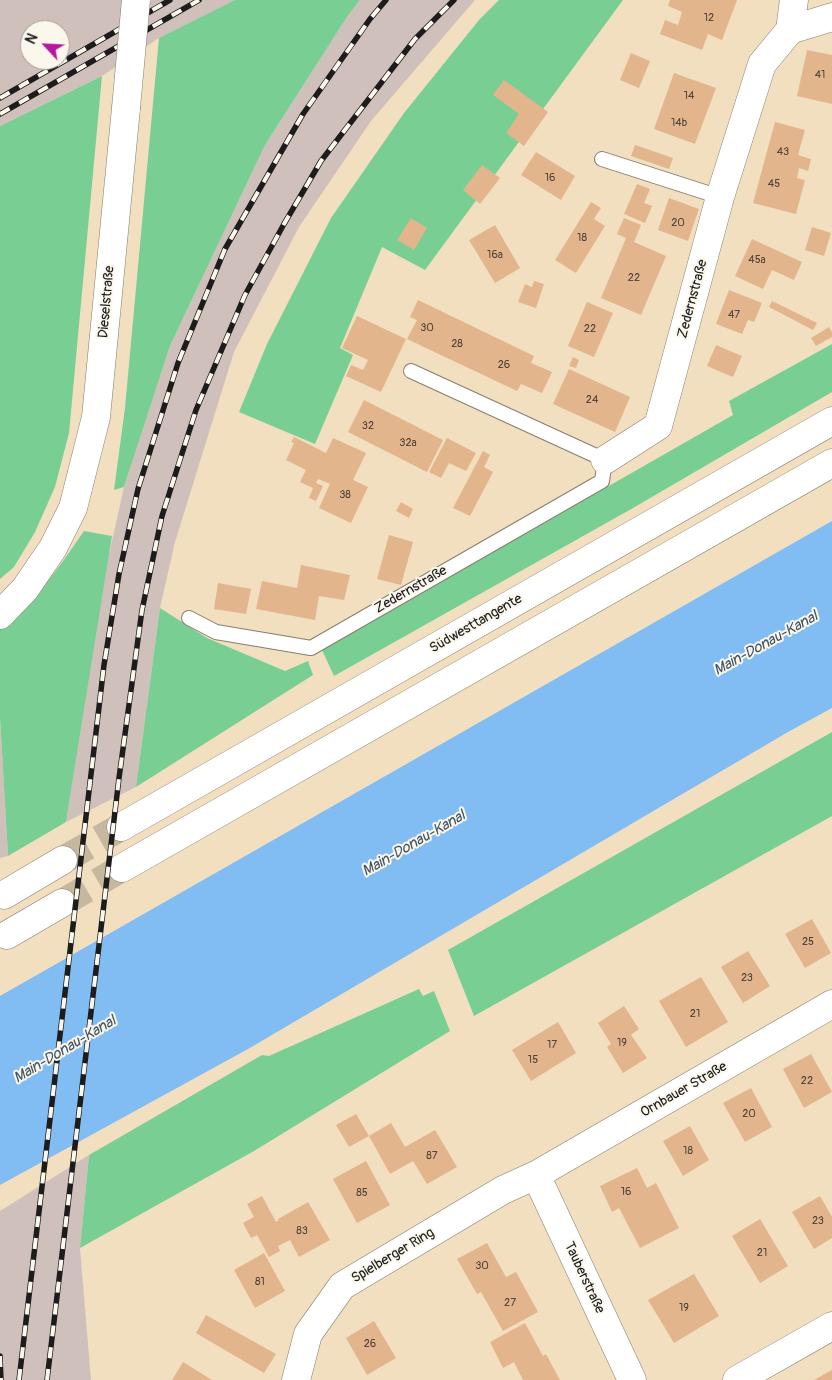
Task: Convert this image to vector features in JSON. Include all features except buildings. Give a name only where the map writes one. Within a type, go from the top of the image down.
[{"type":"main road","name":"Dieselstraße","points":[[0,615],[25,589],[53,548],[72,508],[96,417],[136,0]]},
{"type":"main road","points":[[794,0],[790,30],[832,17]]},
{"type":"main road","name":"Zedernstraße","points":[[605,460],[658,426],[720,197],[762,64],[790,30]]},
{"type":"main road","name":"Südwesttangente","points":[[121,827],[832,421]]},
{"type":"main road","points":[[122,868],[832,463]]},
{"type":"main road","points":[[4,895],[63,860]]},
{"type":"main road","points":[[7,934],[62,903]]},
{"type":"main road","name":"Ornbauer Straße","points":[[536,1176],[832,1004]]},
{"type":"main road","name":"Spielberger Ring","points":[[296,1380],[308,1334],[342,1286],[502,1190],[536,1176]]},
{"type":"main road","name":"Tauberstraße","points":[[536,1176],[632,1380]]},
{"type":"main road","points":[[737,1380],[832,1326]]},
{"type":"lane","points":[[602,159],[720,197]]},
{"type":"lane","points":[[411,371],[605,460]]},
{"type":"lane","name":"Zedernstraße","points":[[189,618],[216,632],[311,648],[602,481],[605,460]]},
{"type":"shaded area","points":[[0,0],[235,0],[159,38],[102,76],[0,126]]},
{"type":"shaded area","points":[[360,0],[475,0],[371,121],[299,227],[234,352],[175,542],[160,608],[136,787],[66,822],[108,559],[124,487],[170,346],[265,145],[347,17]]},
{"type":"shaded area","points":[[0,717],[8,856],[0,858]]},
{"type":"shaded area","points":[[89,1155],[80,1248],[91,1380],[0,1380],[0,1211]]},
{"type":"green space","points":[[235,0],[360,0],[347,17],[265,145],[170,346],[124,487],[114,490],[125,408],[159,38]]},
{"type":"green space","points":[[499,0],[623,0],[425,270],[382,247],[340,348],[353,355],[315,444],[239,412],[267,344],[331,218],[404,113],[479,20]]},
{"type":"green space","points":[[102,76],[69,433],[55,487],[35,532],[14,567],[0,579],[0,126]]},
{"type":"green space","points":[[832,344],[832,392],[633,508],[334,676],[322,650],[733,415],[729,401]]},
{"type":"green space","points":[[84,531],[112,536],[66,822],[8,856],[0,717],[0,625],[39,592]]},
{"type":"green space","points":[[160,608],[207,638],[285,671],[308,661],[313,675],[136,787]]},
{"type":"green space","points":[[832,732],[832,816],[474,1016],[448,950]]},
{"type":"green space","points":[[419,989],[423,996],[434,991],[450,1031],[254,1151],[80,1248],[89,1155],[262,1055],[269,1056]]},
{"type":"water","name":"Main-Donau-Kanal","points":[[832,521],[832,708],[248,1049],[0,1185],[0,996]]},
{"type":"tunnel","points":[[63,860],[121,827]]},
{"type":"tunnel","points":[[62,903],[122,868]]},
{"type":"railway","points":[[0,98],[170,0]]},
{"type":"railway","points":[[0,114],[199,0]]},
{"type":"railway","points":[[19,1380],[104,665],[119,574],[138,489],[178,363],[225,249],[303,114],[370,19],[386,0]]},
{"type":"railway","points":[[47,1380],[119,778],[142,610],[162,516],[196,410],[245,295],[284,224],[321,161],[415,39],[454,0]]},
{"type":"railway","points":[[0,1356],[1,1380]]}]
